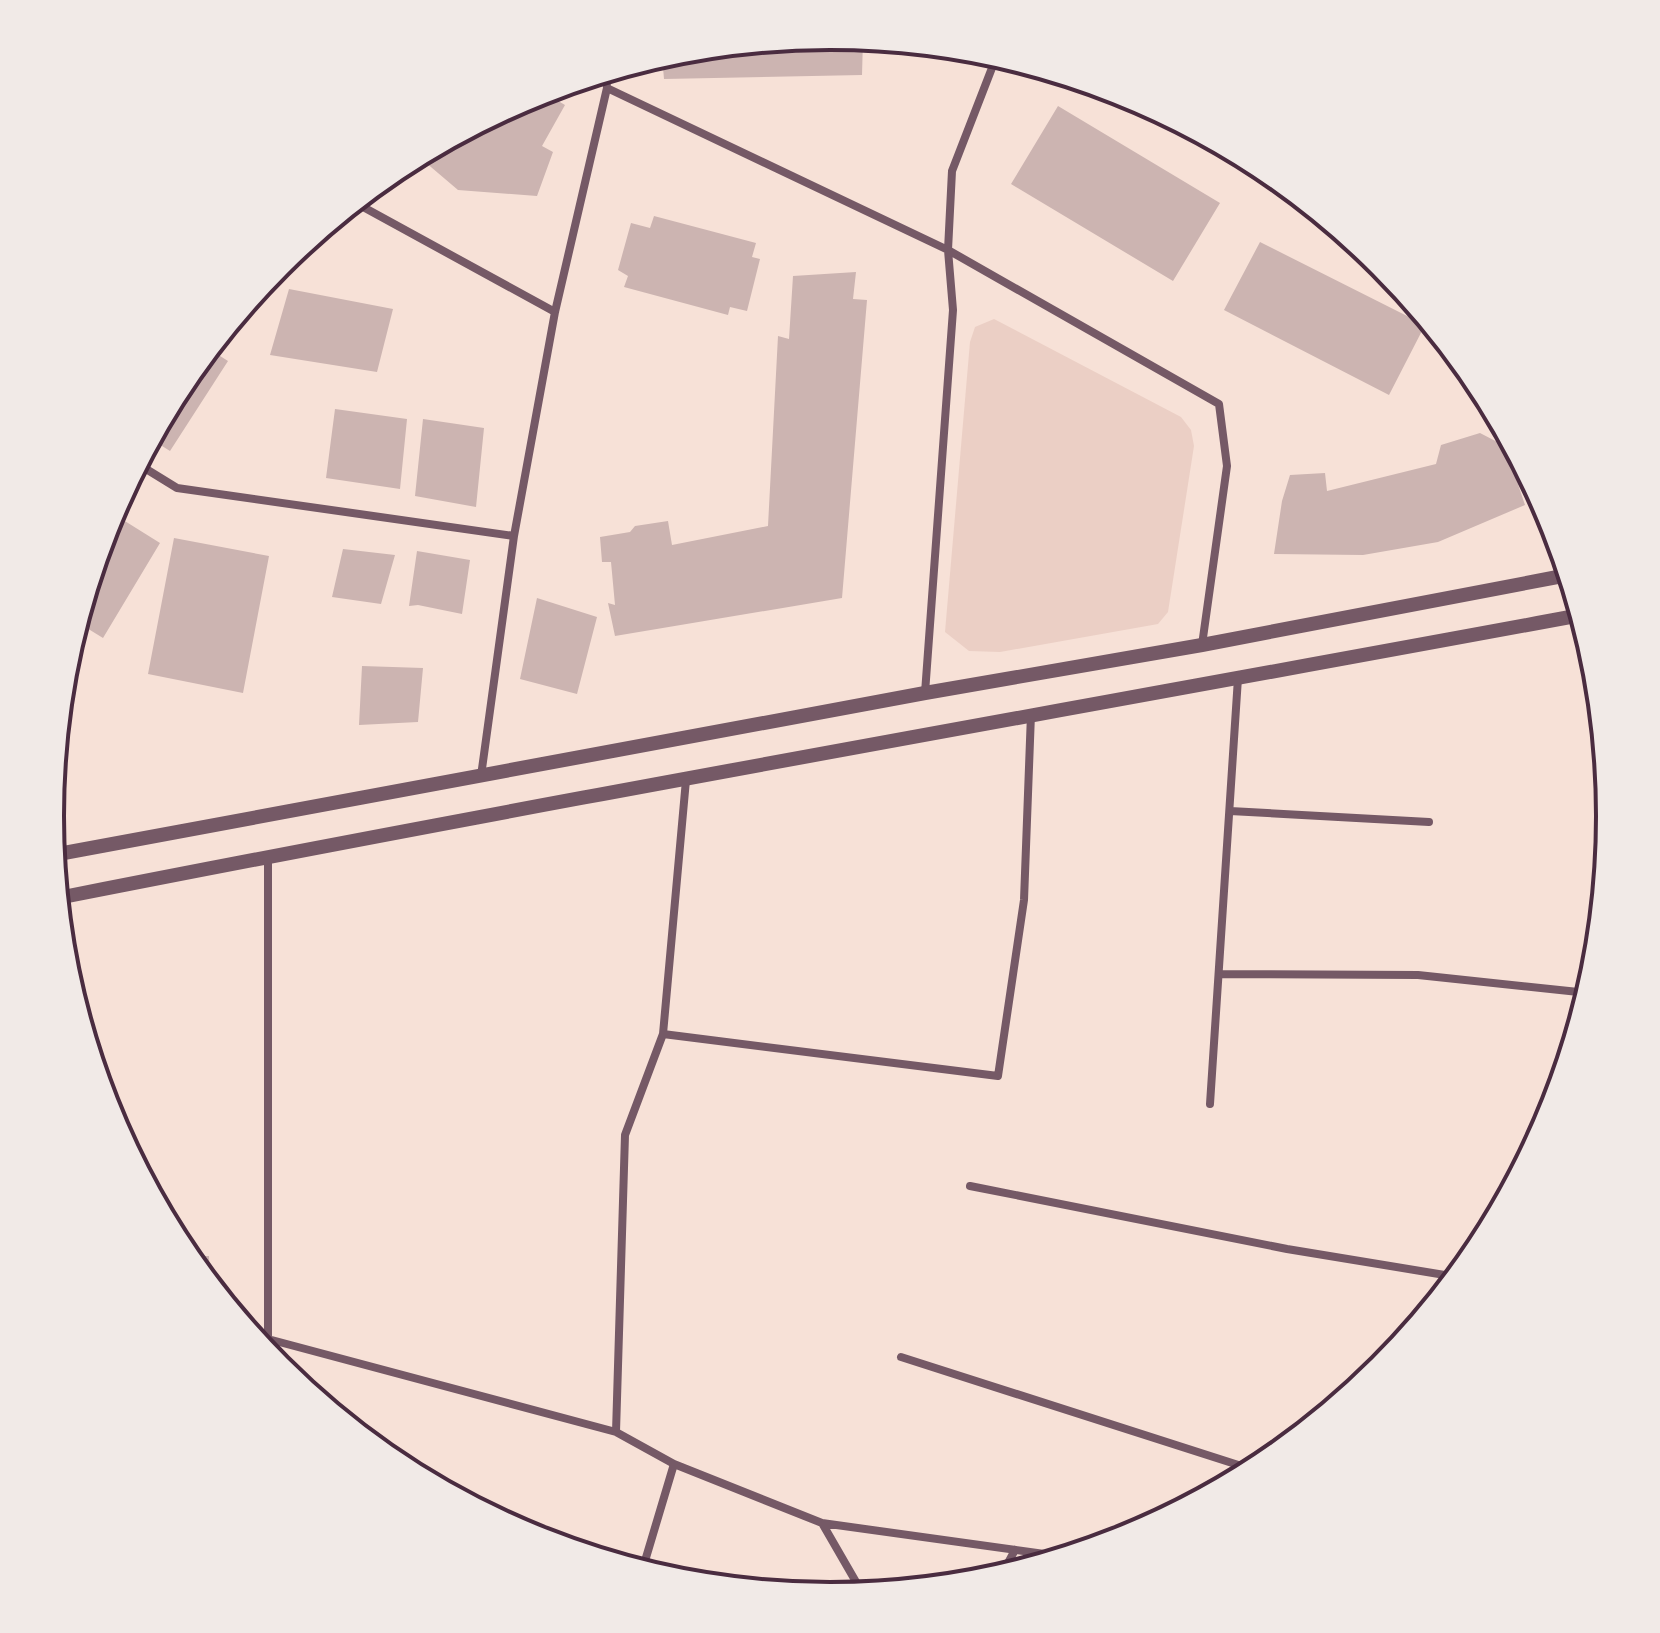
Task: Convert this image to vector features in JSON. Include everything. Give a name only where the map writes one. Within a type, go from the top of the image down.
[{"type":"street","points":[[925,693],[953,310],[948,250],[952,171],[992,68]]},
{"type":"street","points":[[481,776],[514,536],[555,312],[607,84]]},
{"type":"street","points":[[607,88],[948,250],[1219,404],[1227,466],[1202,645]]},
{"type":"street","points":[[364,207],[555,312]]},
{"type":"street","points":[[147,469],[177,488],[514,536]]},
{"type":"street","points":[[65,853],[1558,577]]},
{"type":"street","points":[[68,896],[1031,714],[1570,617]]},
{"type":"street","points":[[1210,1104],[1238,678]]},
{"type":"street","points":[[663,1034],[998,1076],[1024,900],[1031,714]]},
{"type":"street","points":[[616,1432],[625,1135],[663,1034],[686,780]]},
{"type":"street","points":[[1230,811],[1429,822]]},
{"type":"street","points":[[268,857],[268,1337]]},
{"type":"street","points":[[1219,974],[1418,975],[1576,992]]},
{"type":"street","points":[[970,1186],[1287,1249],[1444,1275]]},
{"type":"street","points":[[271,1340],[616,1432],[674,1464],[822,1523],[1040,1553]]},
{"type":"street","points":[[901,1357],[1238,1465]]},
{"type":"street","points":[[645,1560],[674,1464]]},
{"type":"street","points":[[822,1523],[856,1582]]},
{"type":"street","points":[[1009,1561],[1015,1550]]},
{"type":"shaded area","points":[[994,319],[1181,417],[1191,430],[1194,446],[1168,612],[1158,624],[1000,652],[969,651],[945,632],[970,342],[975,327]]},
{"type":"building","points":[[863,51],[862,75],[664,79],[663,69],[730,57],[780,52]]},
{"type":"building","points":[[558,101],[565,105],[542,146],[553,152],[537,196],[458,190],[428,164],[491,129],[537,108]]},
{"type":"building","points":[[1058,106],[1220,203],[1173,281],[1011,184]]},
{"type":"building","points":[[654,216],[756,243],[752,257],[760,259],[747,311],[730,307],[728,315],[624,287],[628,276],[618,270],[631,223],[650,228]]},
{"type":"building","points":[[1260,242],[1412,319],[1422,331],[1389,395],[1224,310]]},
{"type":"building","points":[[856,272],[853,299],[867,300],[842,598],[615,636],[608,603],[615,605],[611,562],[602,562],[600,537],[630,532],[635,526],[668,521],[672,545],[768,526],[778,336],[789,339],[793,276]]},
{"type":"building","points":[[289,289],[393,309],[377,372],[270,355]]},
{"type":"building","points":[[218,355],[228,361],[170,451],[160,445]]},
{"type":"building","points":[[335,409],[407,419],[400,489],[326,478]]},
{"type":"building","points":[[423,419],[484,428],[476,507],[415,496]]},
{"type":"building","points":[[1480,433],[1499,443],[1513,469],[1525,505],[1438,542],[1363,555],[1274,554],[1282,501],[1290,475],[1325,473],[1327,491],[1436,464],[1441,445]]},
{"type":"building","points":[[123,520],[160,543],[103,638],[87,628],[104,570]]},
{"type":"building","points":[[174,538],[269,556],[243,693],[148,674]]},
{"type":"building","points":[[343,549],[395,555],[381,604],[332,597]]},
{"type":"building","points":[[417,551],[470,560],[462,614],[409,606]]},
{"type":"building","points":[[537,598],[597,617],[577,694],[520,679]]},
{"type":"building","points":[[362,666],[423,668],[418,722],[359,725]]}]
